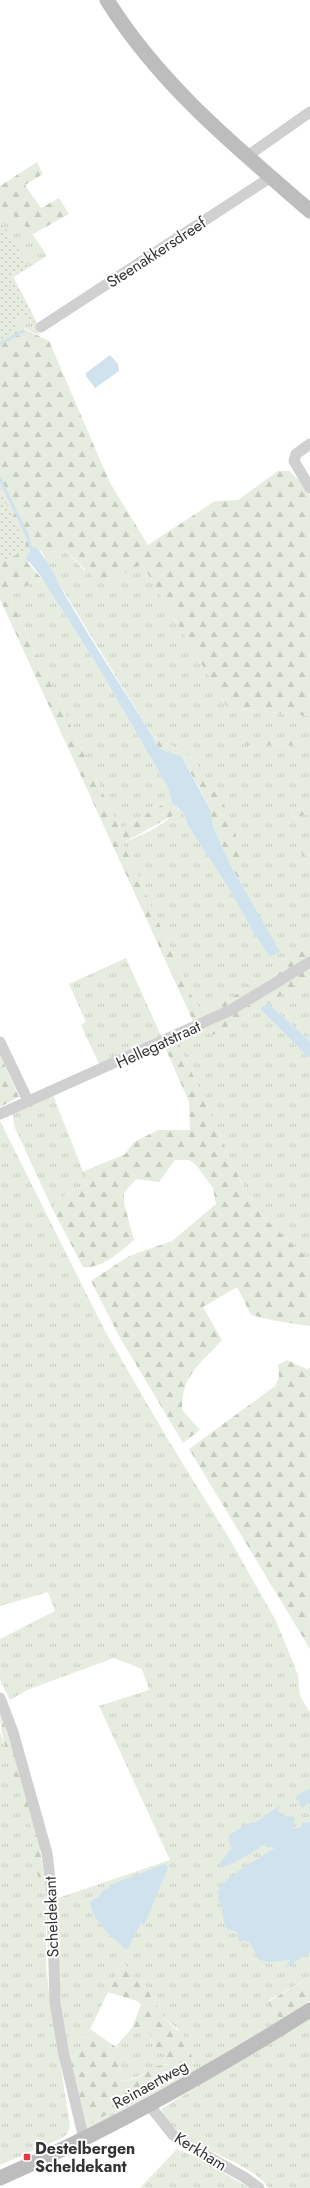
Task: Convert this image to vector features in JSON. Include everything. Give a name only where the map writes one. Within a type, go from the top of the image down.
[{"type":"main road","points":[[107,0],[138,45],[170,83],[212,126],[310,211]]},
{"type":"main road","name":"Reinaertweg","points":[[0,2178],[150,2106],[310,2010]]},
{"type":"street","points":[[246,157],[310,112]]},
{"type":"street","name":"Steenakkersdreef","points":[[41,326],[271,178]]},
{"type":"street","points":[[310,444],[296,454],[294,461],[310,488]]},
{"type":"street","name":"Hellegatstraat","points":[[0,1114],[117,1063],[231,1010],[310,962]]},
{"type":"street","points":[[0,1042],[28,1101]]},
{"type":"street","name":"Scheldekant","points":[[0,1698],[13,1732],[47,1853],[52,1897],[55,2002],[64,2055],[84,2139]]},
{"type":"street","name":"Kerkham","points":[[150,2106],[180,2140],[244,2176],[259,2188]]},
{"type":"green space","points":[[37,162],[43,174],[25,185],[41,208],[59,198],[69,214],[33,234],[9,210],[0,208],[0,186]]},
{"type":"green space","points":[[0,208],[6,209],[20,219],[47,256],[13,277],[36,321],[39,335],[0,314]]},
{"type":"green space","points":[[0,220],[30,267],[13,277],[36,321],[32,323],[23,317],[16,321],[16,331],[0,341]]},
{"type":"green space","points":[[0,314],[16,321],[26,330],[49,341],[110,483],[148,545],[215,501],[238,500],[278,471],[289,471],[299,480],[310,496],[310,716],[228,708],[142,564],[114,579],[97,581],[63,548],[44,556],[41,550],[27,562],[42,579],[8,594],[120,829],[170,800],[178,809],[172,816],[123,843],[195,1003],[199,1007],[209,1007],[228,999],[256,982],[275,965],[310,946],[310,957],[230,1005],[194,1023],[0,599]]},
{"type":"green space","points":[[0,490],[28,550],[0,562]]},
{"type":"green space","points":[[63,548],[84,570],[132,569],[142,564],[228,708],[310,716],[310,738],[247,738],[247,745],[310,746],[310,807],[291,811],[292,818],[310,814],[310,845],[299,849],[310,866],[310,946],[275,965],[256,982],[228,999],[209,1007],[199,1007],[195,1003],[123,843],[160,825],[178,809],[183,812],[187,824],[228,887],[253,932],[270,957],[279,952],[242,885],[238,865],[204,776],[196,762],[179,749],[153,737],[50,569],[44,556]]},
{"type":"green space","points":[[42,579],[100,670],[170,791],[170,800],[120,829],[8,594]]},
{"type":"green space","points":[[153,737],[179,749],[196,762],[222,801],[232,821],[237,840],[242,885],[230,864],[213,826],[210,809],[181,756],[167,752],[157,746]]},
{"type":"green space","points":[[246,738],[310,738],[310,746],[247,745]]},
{"type":"green space","points":[[310,807],[310,814],[292,818],[291,811]]},
{"type":"green space","points":[[310,845],[310,866],[299,849]]},
{"type":"green space","points":[[126,958],[162,1038],[100,1066],[81,1025],[86,1022],[69,984]]},
{"type":"green space","points":[[310,968],[310,976],[260,1009],[211,1036],[206,1027],[237,1012]]},
{"type":"green space","points":[[310,976],[310,1041],[268,1003]]},
{"type":"green space","points":[[260,1009],[310,1059],[310,1260],[265,1219],[252,1203],[233,1165],[177,1039],[206,1027],[211,1036]]},
{"type":"green space","points":[[177,1039],[233,1165],[252,1203],[265,1219],[310,1260],[310,1326],[276,1321],[251,1315],[237,1287],[203,1307],[222,1340],[199,1364],[188,1379],[183,1398],[182,1410],[200,1430],[183,1443],[119,1336],[91,1281],[129,1256],[172,1241],[216,1204],[213,1188],[196,1165],[189,1160],[175,1160],[159,1182],[136,1179],[124,1193],[124,1203],[134,1240],[110,1259],[90,1267],[83,1267],[53,1210],[62,1196],[88,1184],[82,1172],[125,1154],[134,1142],[158,1130],[190,1130],[189,1102],[164,1045]]},
{"type":"green space","points":[[0,1055],[19,1097],[0,1107]]},
{"type":"green space","points":[[53,1095],[88,1184],[62,1196],[53,1210],[14,1126],[13,1114]]},
{"type":"green space","points":[[0,1121],[105,1331],[167,1438],[229,1538],[276,1621],[298,1675],[300,1696],[310,1712],[310,1977],[268,2001],[280,2020],[193,2072],[87,2129],[87,2126],[194,2063],[178,2029],[164,2018],[146,1987],[140,1985],[130,1969],[122,1963],[90,2029],[71,2063],[59,1991],[55,1899],[170,1860],[99,1706],[149,1690],[142,1669],[114,1658],[27,1690],[10,1700],[0,1680],[0,1639],[55,1611],[48,1592],[0,1606]]},
{"type":"green space","points":[[287,1360],[307,1369],[310,1368],[310,1649],[189,1449],[275,1386],[279,1377],[278,1365]]},
{"type":"green space","points":[[0,1712],[25,1785],[39,1840],[46,1893],[40,1892],[35,1855],[25,1807],[2,1734]]},
{"type":"green space","points":[[0,1732],[22,1795],[35,1843],[40,1892],[46,1893],[46,1965],[70,2126],[67,2134],[62,2138],[0,2165]]},
{"type":"green space","points":[[122,1963],[130,1969],[140,1985],[146,1987],[164,2018],[185,2037],[194,2063],[87,2126],[71,2063],[90,2029],[122,2051],[122,2060],[115,2073],[119,2081],[137,2078],[151,2067],[170,2064],[171,2060],[156,2048],[146,2027],[132,2028],[141,2005],[137,2001],[108,1992]]},
{"type":"green space","points":[[310,1977],[310,2001],[280,2020],[268,2002]]},
{"type":"green space","points":[[310,2017],[310,2188],[269,2188],[256,2175],[203,2147],[179,2132],[169,2122],[161,2109]]},
{"type":"green space","points":[[146,2027],[156,2048],[171,2060],[170,2064],[157,2067],[140,2076],[119,2081],[114,2073],[120,2064],[122,2051],[116,2046],[132,2028]]},
{"type":"green space","points":[[177,2149],[199,2158],[249,2188],[140,2188]]},
{"type":"water","points":[[110,355],[118,364],[119,371],[95,388],[86,376],[86,373]]},
{"type":"water","points":[[34,546],[48,563],[79,619],[153,737],[157,746],[181,756],[210,809],[213,826],[230,864],[280,952],[270,957],[253,932],[228,887],[187,824],[184,814],[171,802],[170,791],[100,670],[39,574],[26,558]]},
{"type":"water","points":[[268,1003],[310,1041],[310,1059],[260,1009]]},
{"type":"water","points":[[310,1789],[310,1805],[308,1802],[303,1808],[300,1806],[299,1800],[295,1800],[297,1795]]},
{"type":"water","points":[[280,1805],[278,1810],[281,1815],[295,1817],[293,1828],[299,1828],[303,1823],[310,1822],[310,1952],[284,1969],[290,1960],[270,1962],[259,1960],[250,1943],[244,1940],[239,1942],[237,1932],[225,1928],[222,1911],[223,1905],[218,1900],[219,1896],[217,1893],[222,1884],[231,1876],[275,1848],[263,1845],[236,1861],[222,1867],[220,1863],[232,1848],[228,1838],[235,1831],[252,1822],[255,1823]]},
{"type":"water","points":[[165,1864],[168,1868],[144,1925],[141,1923],[127,1950],[99,1923],[92,1910],[90,1902],[101,1895],[102,1891],[107,1890],[110,1885]]},
{"type":"waterway","points":[[0,344],[23,331]]},
{"type":"waterway","points":[[0,479],[27,535],[32,552]]},
{"type":"place","name":"Destelbergen Scheldekant","points":[[27,2157]]}]
